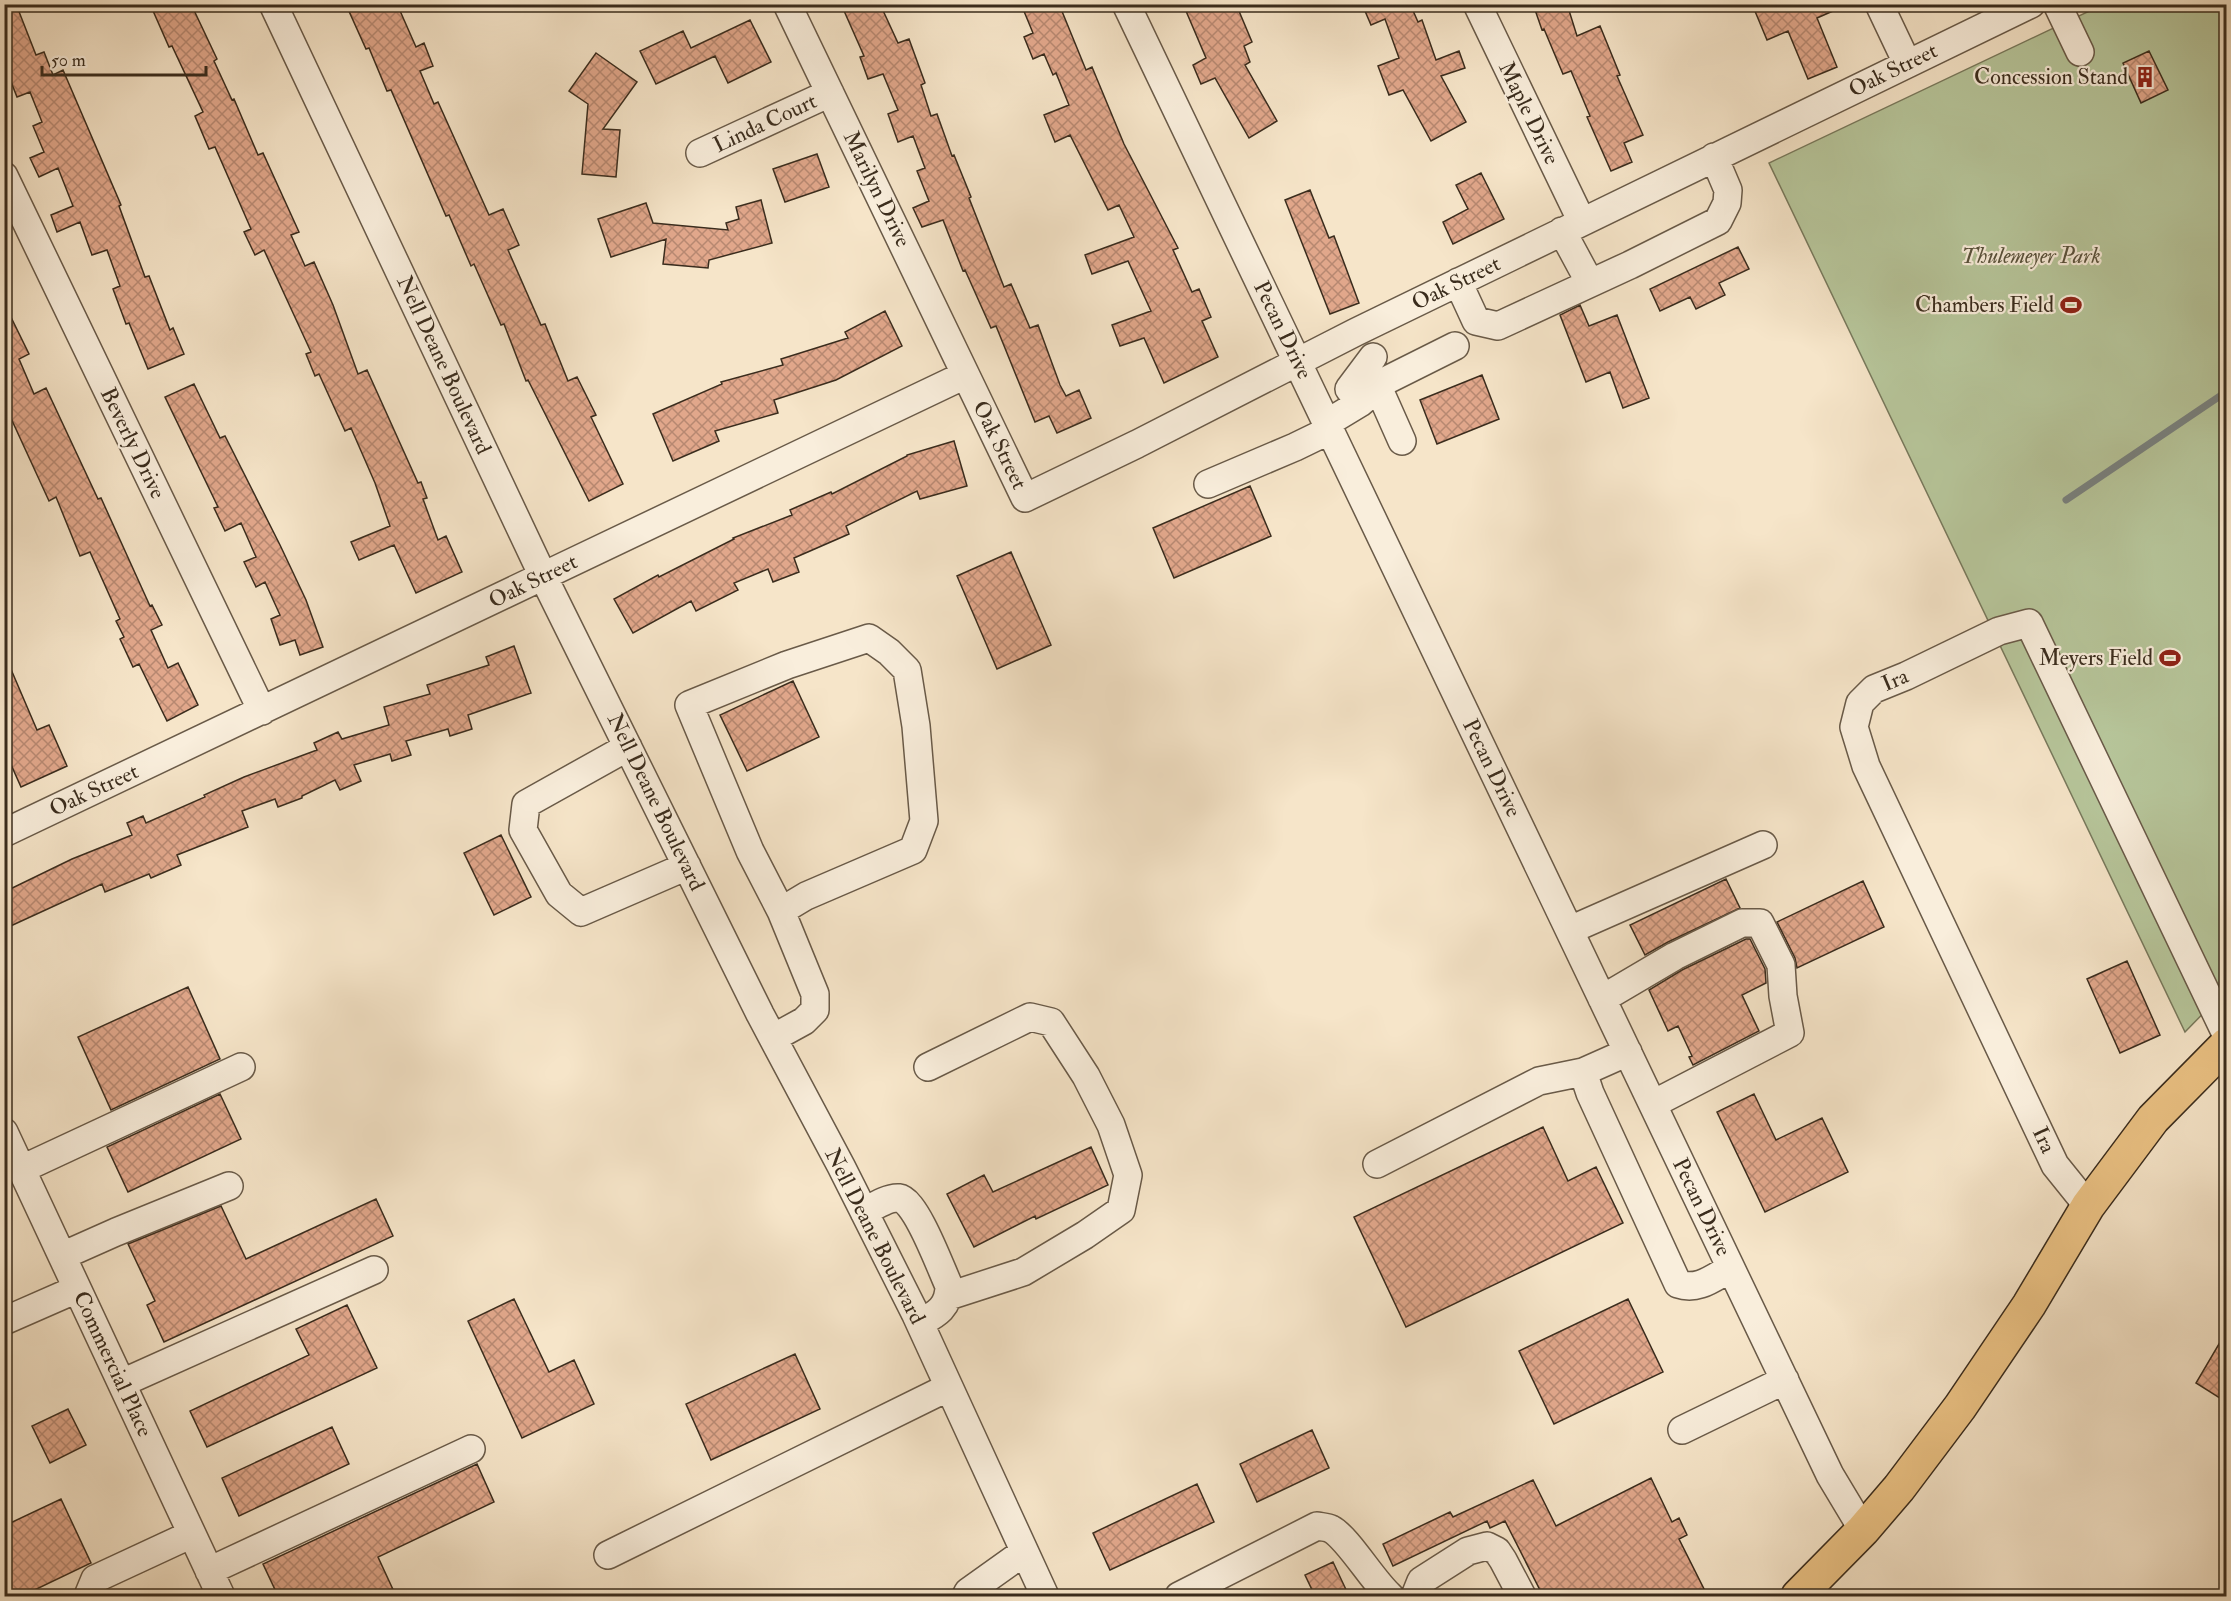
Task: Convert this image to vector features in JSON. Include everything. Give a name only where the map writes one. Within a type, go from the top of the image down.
[{"type":"main road","points":[[1798,1596],[1863,1530],[1899,1488],[1960,1407],[2029,1305],[2088,1206],[2153,1119],[2226,1045]]},
{"type":"street","name":"Nell Deane Boulevard","points":[[273,4],[543,576],[773,1038],[920,1323],[1045,1596]]},
{"type":"street","name":"Marilyn Drive","points":[[787,4],[965,375]]},
{"type":"street","name":"Pecan Drive","points":[[1126,4],[1830,1475],[1863,1530]]},
{"type":"street","name":"Maple Drive","points":[[1477,4],[1572,226],[1590,283]]},
{"type":"street","points":[[1879,4],[1907,63]]},
{"type":"street","name":"Oak Street","points":[[4,833],[965,375],[1025,498],[1137,444],[1356,332],[2031,4]]},
{"type":"street","points":[[2057,4],[2080,52]]},
{"type":"street","name":"Linda Court","points":[[699,153],[830,93]]},
{"type":"street","points":[[1458,282],[1476,321],[1498,326],[1718,221],[1727,203],[1728,190],[1714,157]]},
{"type":"street","name":"Beverly Drive","points":[[4,176],[262,711]]},
{"type":"street","points":[[1356,332],[1374,382],[1402,441]]},
{"type":"street","points":[[1208,484],[1295,447],[1329,426],[1374,382],[1455,346]]},
{"type":"street","name":"Ira","points":[[2088,1206],[2055,1165],[1866,766],[1854,727],[1860,703],[1874,689],[1999,631],[2029,623],[2226,1034]]},
{"type":"street","points":[[773,1038],[804,1021],[815,1010],[815,994],[781,912],[750,851],[689,705],[786,665],[869,638],[889,652],[907,670],[916,726],[924,821],[913,850],[806,896],[781,912]]},
{"type":"street","points":[[628,747],[526,804],[523,830],[559,894],[581,912],[687,866]]},
{"type":"street","points":[[1570,930],[1763,845]]},
{"type":"street","points":[[1602,999],[1675,956],[1742,923],[1760,923],[1781,965],[1790,1033],[1653,1104]]},
{"type":"street","points":[[928,1067],[1030,1017],[1051,1022],[1067,1044],[1096,1095],[1111,1125],[1128,1175],[1121,1210],[1085,1235],[1023,1272],[949,1296]]},
{"type":"street","points":[[1377,1164],[1539,1081],[1582,1072],[1628,1052]]},
{"type":"street","points":[[22,1169],[241,1067]]},
{"type":"street","points":[[1582,1072],[1678,1284],[1689,1287],[1698,1286],[1731,1268]]},
{"type":"street","name":"Commercial Place","points":[[4,1132],[221,1596]]},
{"type":"street","points":[[62,1256],[229,1186]]},
{"type":"street","points":[[864,1212],[891,1199],[900,1198],[908,1202],[917,1216],[949,1286],[946,1304],[938,1314],[920,1323]]},
{"type":"street","points":[[122,1383],[374,1270]]},
{"type":"street","points":[[4,1321],[78,1289]]},
{"type":"street","points":[[1682,1430],[1785,1380]]},
{"type":"street","points":[[608,1555],[949,1387]]},
{"type":"street","points":[[209,1571],[471,1449]]},
{"type":"street","points":[[1179,1596],[1317,1526],[1330,1528],[1341,1536],[1368,1573],[1390,1596]]},
{"type":"street","points":[[88,1596],[95,1579],[192,1534]]},
{"type":"street","points":[[1415,1596],[1421,1581],[1468,1551],[1487,1546],[1497,1551],[1522,1596]]},
{"type":"street","points":[[966,1596],[968,1592],[1024,1552]]},
{"type":"green space","name":"Thulemeyer Park","points":[[2102,5],[2226,5],[2226,990],[2185,1032],[1769,163]]},
{"type":"building","points":[[4,4],[16,4],[36,55],[44,52],[53,75],[63,70],[121,205],[119,206],[145,277],[149,276],[170,330],[173,328],[184,354],[148,369],[129,323],[126,324],[113,289],[120,286],[107,250],[92,255],[80,222],[57,232],[51,215],[73,206],[58,168],[39,177],[30,158],[44,152],[33,126],[42,122],[30,92],[17,97],[4,64]]},
{"type":"building","points":[[150,4],[191,4],[217,59],[214,61],[232,100],[234,99],[258,155],[263,153],[299,232],[291,235],[305,266],[314,262],[333,305],[358,374],[367,370],[418,483],[421,482],[427,498],[423,499],[438,540],[446,536],[462,572],[416,593],[394,545],[359,560],[351,542],[390,526],[375,483],[351,428],[345,431],[319,374],[315,376],[306,354],[311,352],[264,250],[255,255],[244,232],[251,229],[215,147],[209,149],[195,116],[203,112],[172,46],[169,47]]},
{"type":"building","points":[[358,4],[397,4],[416,47],[424,43],[433,66],[420,71],[434,104],[438,102],[489,215],[503,209],[519,245],[508,250],[541,325],[545,324],[568,381],[577,377],[596,415],[591,417],[623,484],[589,501],[528,380],[526,381],[504,324],[501,325],[474,264],[471,266],[449,215],[446,216],[391,90],[387,91],[369,48],[366,49],[348,9]]},
{"type":"building","points":[[841,4],[880,4],[898,43],[909,39],[925,83],[921,85],[931,116],[937,114],[1004,287],[1011,284],[1030,328],[1038,325],[1066,396],[1079,390],[1091,418],[1057,433],[1049,416],[1035,422],[996,326],[991,328],[965,270],[963,271],[943,220],[922,227],[913,208],[929,201],[917,171],[925,168],[913,136],[898,142],[888,114],[898,110],[883,74],[868,79],[860,57],[864,56]]},
{"type":"building","points":[[1021,4],[1059,4],[1086,70],[1092,67],[1124,144],[1178,248],[1173,250],[1192,292],[1199,289],[1211,317],[1202,321],[1218,357],[1164,383],[1144,338],[1120,346],[1112,325],[1151,311],[1128,261],[1092,274],[1085,255],[1134,237],[1119,205],[1108,210],[1070,135],[1055,142],[1044,115],[1069,105],[1056,73],[1053,75],[1044,54],[1033,59],[1024,37],[1033,33]]},
{"type":"building","points":[[1183,4],[1236,4],[1252,42],[1244,46],[1250,62],[1245,65],[1277,121],[1249,138],[1215,78],[1201,84],[1193,65],[1206,58]]},
{"type":"building","points":[[1362,4],[1414,4],[1411,6],[1418,22],[1422,20],[1436,60],[1459,51],[1465,68],[1441,76],[1466,122],[1431,141],[1403,90],[1389,95],[1378,66],[1399,58],[1385,19],[1371,25]]},
{"type":"building","points":[[1533,4],[1567,4],[1577,36],[1600,26],[1620,75],[1617,76],[1643,135],[1624,143],[1632,162],[1611,171],[1587,117],[1590,116],[1571,71],[1563,74],[1544,29],[1542,30]]},
{"type":"building","points":[[1752,4],[1849,4],[1817,18],[1837,67],[1808,79],[1788,31],[1767,40]]},
{"type":"building","points":[[750,20],[771,62],[728,83],[715,56],[656,84],[640,51],[683,31],[691,48]]},
{"type":"building","name":"Concession Stand","points":[[2149,51],[2168,90],[2141,103],[2123,63]]},
{"type":"building","points":[[596,53],[637,82],[603,129],[620,130],[616,177],[582,174],[588,104],[569,91]]},
{"type":"building","points":[[817,154],[829,187],[785,202],[773,169]]},
{"type":"building","points":[[1481,173],[1504,219],[1453,244],[1443,222],[1468,209],[1456,185]]},
{"type":"building","points":[[1310,190],[1329,238],[1334,236],[1359,303],[1330,314],[1285,200]]},
{"type":"building","points":[[761,200],[772,243],[709,260],[708,268],[663,264],[666,239],[611,257],[598,219],[646,203],[653,223],[728,230],[726,223],[739,219],[736,207]]},
{"type":"building","points":[[1738,247],[1749,269],[1719,283],[1725,295],[1696,309],[1690,297],[1660,311],[1650,289]]},
{"type":"building","points":[[4,303],[29,354],[19,359],[34,394],[46,388],[98,499],[101,498],[150,606],[152,605],[162,625],[151,630],[168,668],[178,663],[198,705],[167,721],[139,664],[133,667],[120,639],[124,637],[116,621],[120,619],[90,552],[80,556],[56,497],[49,501],[4,403]]},
{"type":"building","points":[[1580,305],[1589,326],[1617,315],[1649,398],[1623,408],[1610,372],[1586,382],[1560,315]]},
{"type":"building","points":[[885,311],[902,346],[836,380],[774,400],[778,413],[715,431],[719,441],[673,461],[653,414],[722,384],[721,382],[783,365],[781,359],[848,338],[845,332]]},
{"type":"building","points":[[1482,375],[1499,419],[1437,444],[1420,400]]},
{"type":"building","points":[[194,384],[220,438],[225,436],[280,545],[306,600],[323,647],[300,655],[295,640],[280,645],[271,619],[280,615],[265,582],[256,587],[244,562],[256,557],[241,523],[225,531],[214,508],[218,507],[165,397]]},
{"type":"building","points":[[954,441],[967,486],[920,499],[917,491],[846,526],[849,534],[794,558],[799,572],[773,582],[768,569],[734,583],[738,590],[696,611],[691,601],[633,633],[614,599],[733,538],[792,515],[790,510],[831,492],[832,494],[907,455]]},
{"type":"building","points":[[1250,486],[1271,536],[1174,578],[1153,528]]},
{"type":"building","points":[[1011,552],[1051,645],[997,669],[957,576]]},
{"type":"building","points":[[514,646],[531,693],[468,715],[472,729],[450,736],[448,729],[406,741],[411,755],[392,761],[390,754],[354,765],[361,781],[340,790],[335,780],[302,798],[278,807],[275,799],[242,811],[248,827],[177,855],[181,865],[151,878],[149,874],[105,892],[102,884],[4,929],[4,892],[72,859],[132,835],[127,823],[143,816],[146,823],[244,777],[317,750],[314,743],[338,732],[342,739],[389,725],[384,707],[430,694],[427,685],[489,665],[486,657]]},
{"type":"building","points":[[4,653],[37,730],[49,725],[67,766],[21,787],[4,749],[4,745],[11,742],[4,726]]},
{"type":"building","points":[[793,681],[819,737],[747,771],[720,715]]},
{"type":"building","points":[[501,835],[531,897],[494,915],[464,853]]},
{"type":"building","points":[[1726,879],[1740,908],[1645,955],[1630,925]]},
{"type":"building","points":[[1863,881],[1884,927],[1797,968],[1795,958],[1777,922]]},
{"type":"building","points":[[1750,939],[1765,969],[1766,983],[1742,995],[1759,1031],[1693,1065],[1689,1057],[1692,1056],[1678,1026],[1668,1031],[1649,990],[1682,970]]},
{"type":"building","points":[[2127,961],[2160,1035],[2120,1053],[2087,979]]},
{"type":"building","points":[[188,987],[220,1059],[111,1110],[78,1037]]},
{"type":"building","points":[[220,1094],[241,1139],[128,1192],[107,1147]]},
{"type":"building","points":[[1754,1094],[1776,1140],[1822,1118],[1848,1172],[1765,1212],[1717,1112]]},
{"type":"building","points":[[1543,1127],[1568,1181],[1596,1167],[1623,1223],[1406,1327],[1354,1217]]},
{"type":"building","points":[[1091,1147],[1108,1185],[1036,1219],[1035,1216],[974,1247],[947,1194],[984,1175],[993,1192]]},
{"type":"building","points":[[376,1199],[393,1236],[164,1342],[147,1305],[155,1301],[128,1244],[221,1206],[246,1259]]},
{"type":"building","points":[[514,1299],[549,1372],[574,1360],[594,1404],[522,1438],[468,1321]]},
{"type":"building","points":[[1628,1299],[1663,1372],[1554,1424],[1519,1351]]},
{"type":"building","points":[[347,1305],[377,1368],[207,1447],[190,1411],[309,1355],[296,1329]]},
{"type":"building","points":[[2226,1332],[2226,1402],[2196,1383]]},
{"type":"building","points":[[795,1354],[820,1409],[711,1460],[686,1404]]},
{"type":"building","points":[[68,1409],[86,1445],[50,1463],[32,1426]]},
{"type":"building","points":[[332,1427],[349,1464],[239,1516],[222,1478]]},
{"type":"building","points":[[1312,1430],[1329,1468],[1257,1502],[1240,1464]]},
{"type":"building","points":[[477,1464],[494,1502],[378,1557],[396,1596],[278,1596],[263,1564]]},
{"type":"building","points":[[1651,1478],[1672,1522],[1679,1518],[1687,1535],[1679,1539],[1705,1591],[1694,1596],[1543,1596],[1505,1521],[1490,1528],[1487,1521],[1393,1566],[1383,1544],[1450,1512],[1453,1517],[1533,1480],[1556,1526]]},
{"type":"building","points":[[1197,1484],[1214,1522],[1110,1570],[1093,1533]]},
{"type":"building","points":[[61,1499],[91,1563],[22,1596],[4,1596],[4,1526]]},
{"type":"building","points":[[1333,1562],[1349,1596],[1315,1596],[1305,1575]]},
{"type":"waterway","points":[[2066,500],[2226,392]]},
{"type":"place","name":"Concession Stand","points":[[2145,77]]},
{"type":"place","name":"Chambers Field","points":[[2071,305]]},
{"type":"place","name":"Meyers Field","points":[[2170,658]]}]
